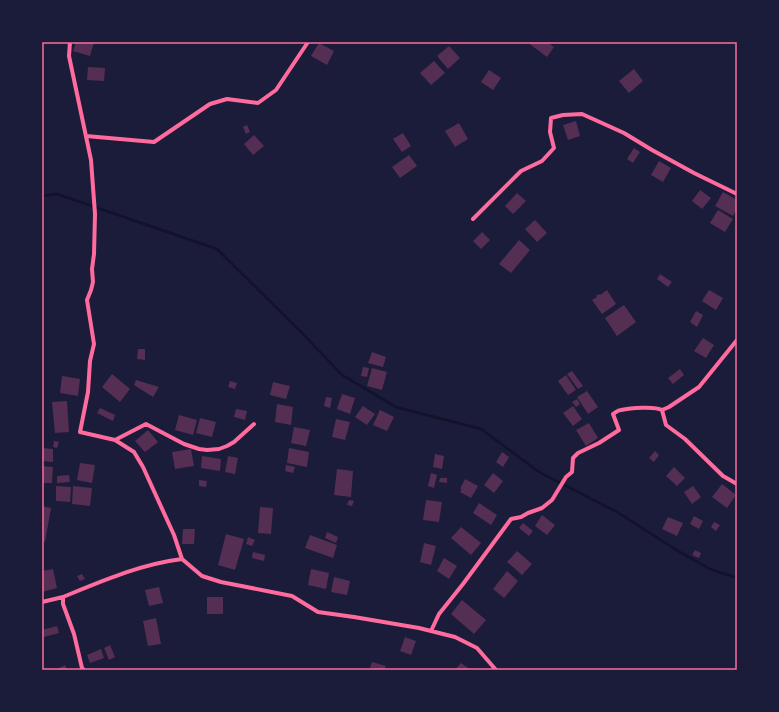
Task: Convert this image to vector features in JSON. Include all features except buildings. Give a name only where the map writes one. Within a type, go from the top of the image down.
[{"type":"street","points":[[70,42],[69,56],[91,160],[95,214],[92,269],[93,282],[87,300],[94,344],[90,361],[88,392],[80,432],[115,440],[134,452],[143,467],[174,535],[182,559],[202,576],[221,582],[292,596],[318,612],[431,631],[455,637],[477,648],[496,670]]},
{"type":"street","points":[[86,136],[154,142],[210,104],[228,99],[258,103],[276,90],[308,42]]},
{"type":"street","points":[[473,219],[521,171],[542,161],[554,148],[550,132],[551,118],[563,115],[582,114],[602,122],[694,173],[737,194]]},
{"type":"street","points":[[431,631],[439,614],[463,584],[510,519],[521,517],[542,508],[552,500],[566,477],[572,472],[573,458],[578,453],[599,443],[619,430],[613,414],[620,410],[658,408],[662,410],[669,407],[699,387],[737,340]]},
{"type":"street","points":[[662,410],[666,425],[685,439],[723,476],[737,484]]},
{"type":"street","points":[[115,440],[147,424],[173,439],[199,449],[219,449],[234,442],[254,424]]},
{"type":"street","points":[[42,602],[63,597],[128,572],[163,562],[182,559]]},
{"type":"street","points":[[63,597],[63,604],[74,634],[83,669],[77,670]]},
{"type":"waterway","points":[[42,196],[57,194],[217,249],[342,375],[396,407],[481,429],[539,472],[617,512],[678,551],[710,569],[737,578]]}]
